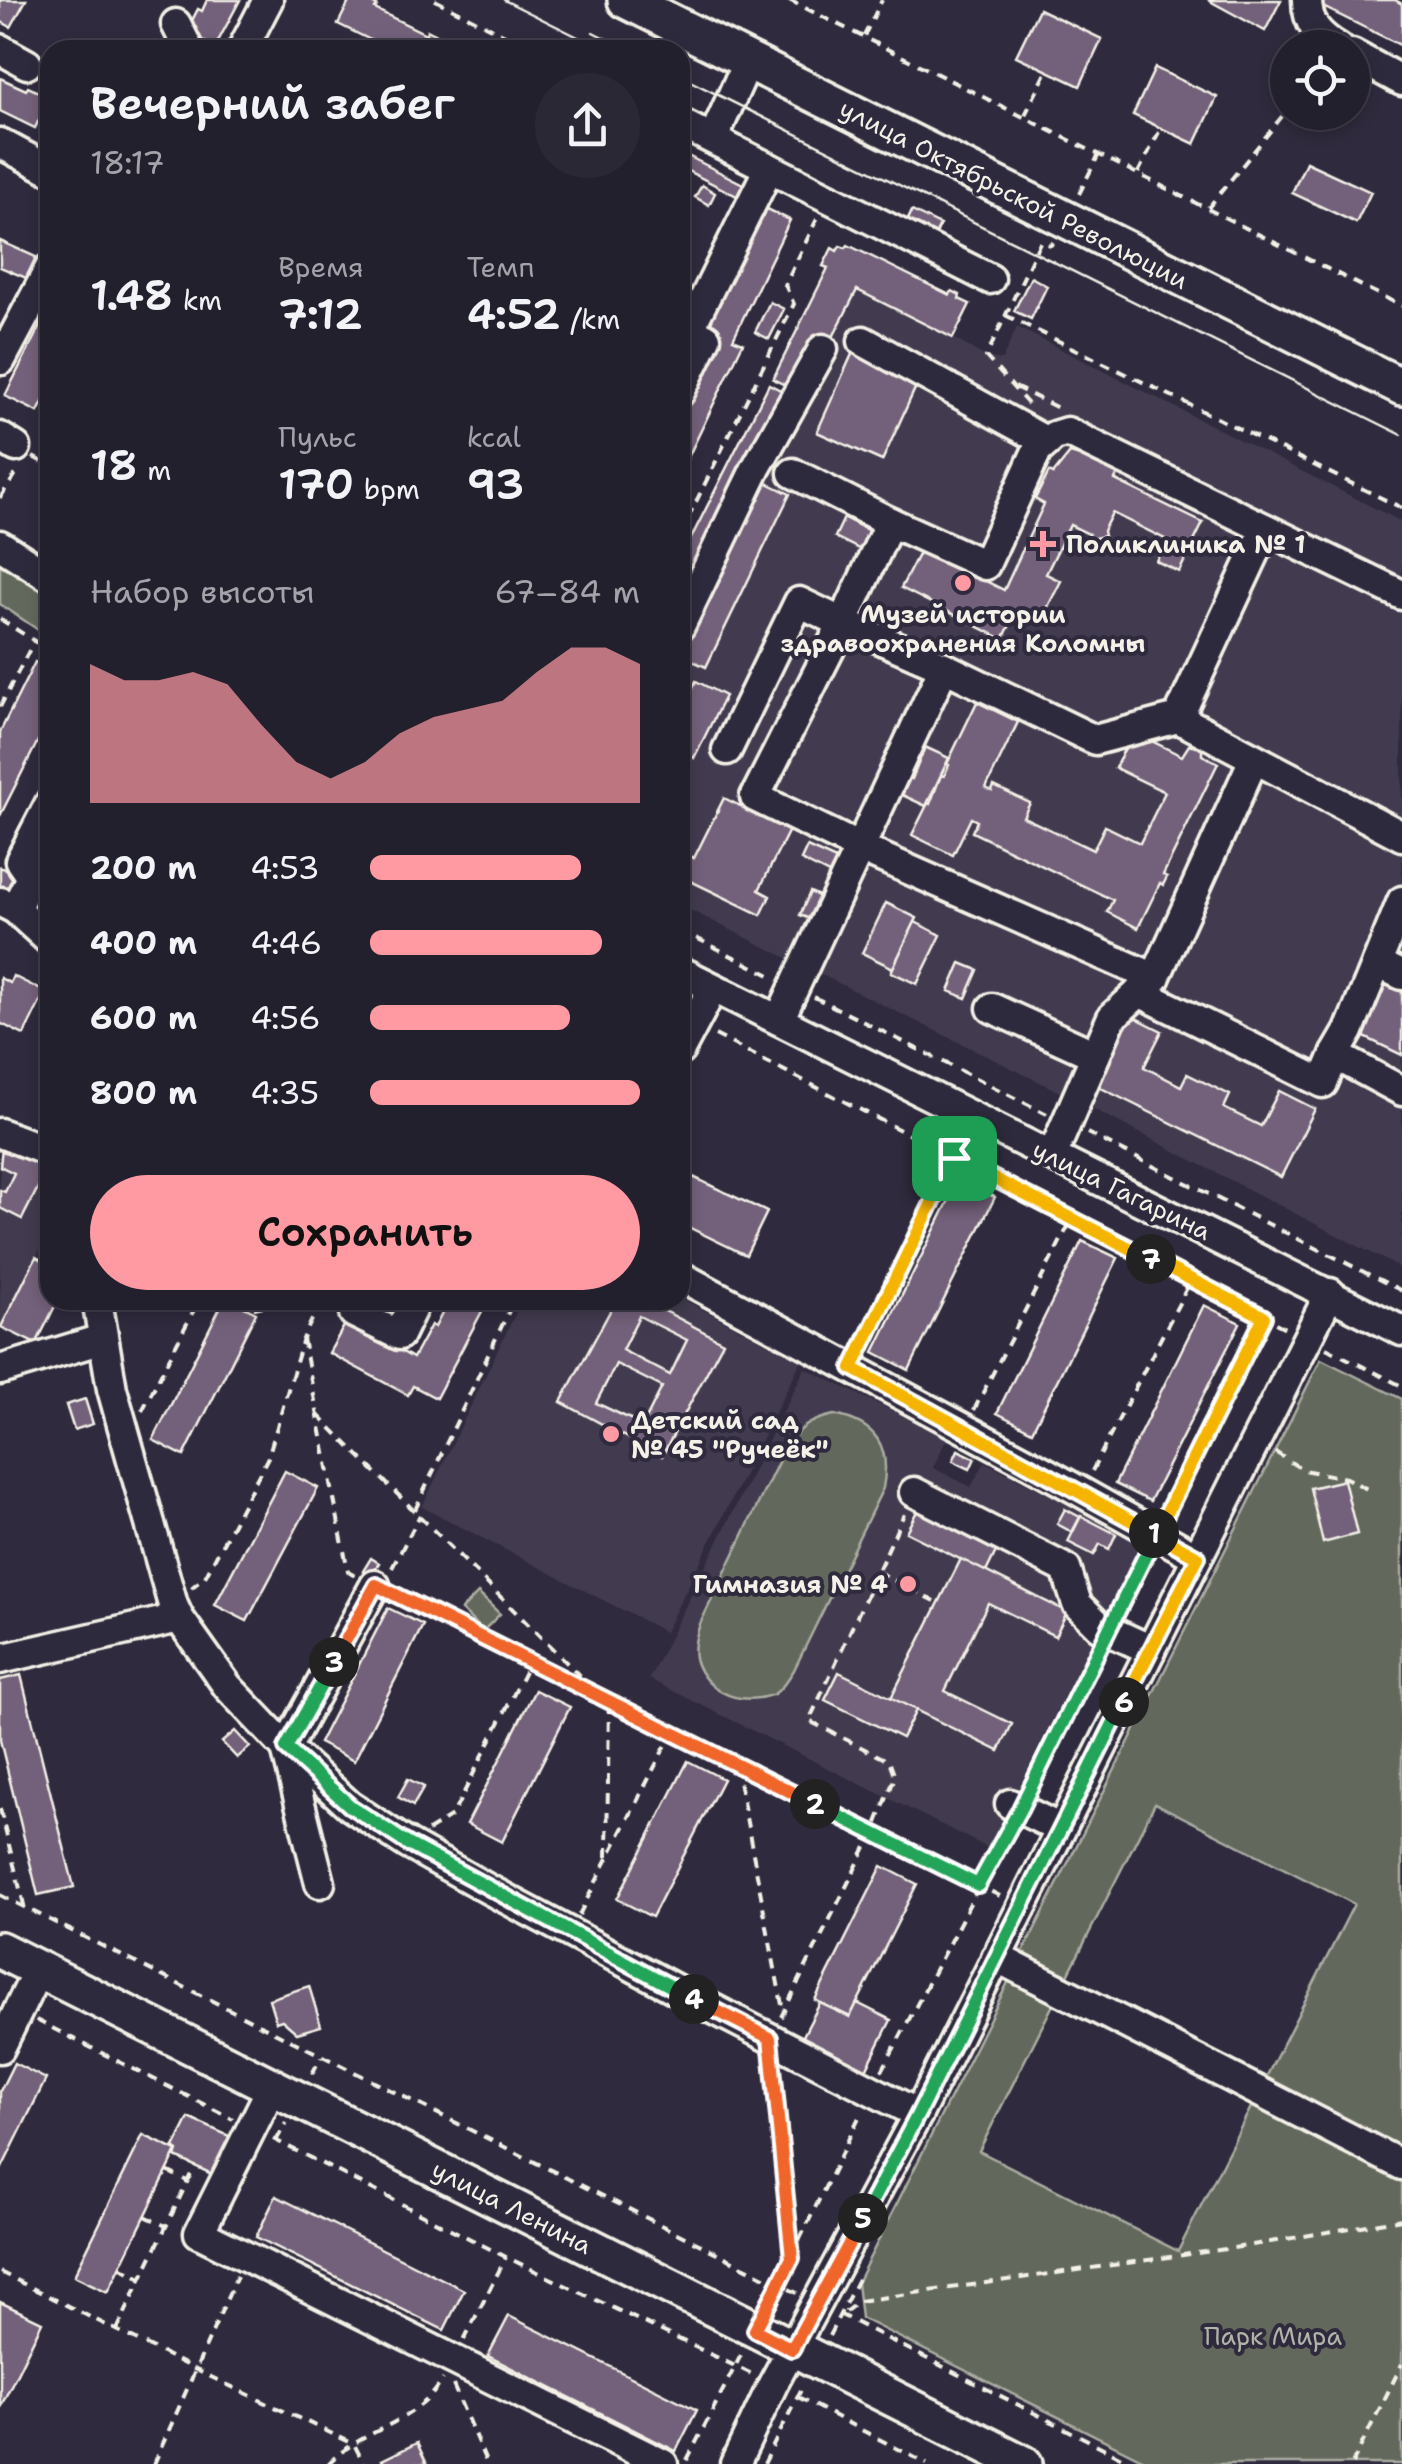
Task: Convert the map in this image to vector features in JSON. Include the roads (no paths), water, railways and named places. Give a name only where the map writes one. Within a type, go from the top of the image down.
[{"type":"main road","name":"улица Октябрьской Революции","points":[[626,0],[1402,388]]},
{"type":"main road","name":"улица Ленина","points":[[0,1950],[1024,2464]]},
{"type":"street","points":[[247,40],[268,0]]},
{"type":"street","points":[[1307,0],[1315,30]]},
{"type":"street","points":[[176,24],[184,40]]},
{"type":"street","points":[[0,49],[27,64]]},
{"type":"street","points":[[713,139],[748,61]]},
{"type":"street","points":[[1370,63],[1402,80]]},
{"type":"street","points":[[690,128],[990,279]]},
{"type":"street","points":[[0,143],[40,165]]},
{"type":"street","points":[[690,327],[769,168]]},
{"type":"street","points":[[1,360],[40,287]]},
{"type":"street","points":[[690,339],[706,338],[690,371]]},
{"type":"street","points":[[864,341],[1050,439]]},
{"type":"street","points":[[690,605],[756,468],[823,349]]},
{"type":"street","points":[[793,472],[985,565],[1036,451],[1067,432],[1402,595]]},
{"type":"street","points":[[890,522],[755,797],[1147,985],[1323,1083],[1349,1031],[1390,969],[1402,901]]},
{"type":"street","points":[[1178,718],[1266,528]]},
{"type":"street","points":[[0,545],[40,571]]},
{"type":"street","points":[[727,750],[799,602],[1096,740],[1178,718],[1402,836]]},
{"type":"street","points":[[779,1020],[944,667]]},
{"type":"street","points":[[1052,1156],[1112,1017],[1147,985],[1254,758]]},
{"type":"street","points":[[40,823],[20,860],[31,877],[8,905],[40,932]]},
{"type":"street","name":"улица Гагарина","points":[[690,976],[1402,1330]]},
{"type":"street","points":[[690,1031],[713,988]]},
{"type":"street","points":[[992,1008],[1095,1055]]},
{"type":"street","points":[[1335,1056],[1402,1091]]},
{"type":"street","points":[[0,1133],[40,1148]]},
{"type":"street","points":[[690,1281],[1198,1557]]},
{"type":"street","points":[[718,2464],[785,2390],[804,2354],[918,2114],[1330,1294]]},
{"type":"street","points":[[98,1310],[112,1389],[176,1611],[228,1687],[286,1748],[350,1806],[408,1844],[918,2114]]},
{"type":"street","points":[[354,1314],[399,1335],[411,1310]]},
{"type":"street","points":[[0,1370],[102,1339]]},
{"type":"street","points":[[914,1492],[1066,1569],[1077,1604],[1099,1626],[1151,1650]]},
{"type":"street","points":[[320,1884],[286,1748],[378,1587]]},
{"type":"street","points":[[0,1658],[176,1611]]},
{"type":"street","points":[[1015,1806],[1061,1829]]},
{"type":"street","points":[[996,1958],[1402,2165]]},
{"type":"street","points":[[0,2048],[38,1970]]},
{"type":"street","points":[[272,2087],[199,2234],[664,2464]]},
{"type":"street","points":[[735,2464],[752,2429]]},
{"type":"tram line","points":[[504,0],[584,40]]},
{"type":"tram line","points":[[593,32],[609,40]]},
{"type":"tram line","points":[[690,81],[1402,435]]},
{"type":"place","name":"Поликлиника № 1","points":[[1043,544]]},
{"type":"place","name":"Музей истории здравоохранения Коломны","points":[[963,583]]},
{"type":"place","name":"Детский сад № 45 \"Ручеёк\"","points":[[611,1434]]},
{"type":"place","name":"Гимназия № 4","points":[[908,1584]]},
{"type":"park label","name":"Парк Мира","points":[[1273,2336]]}]
